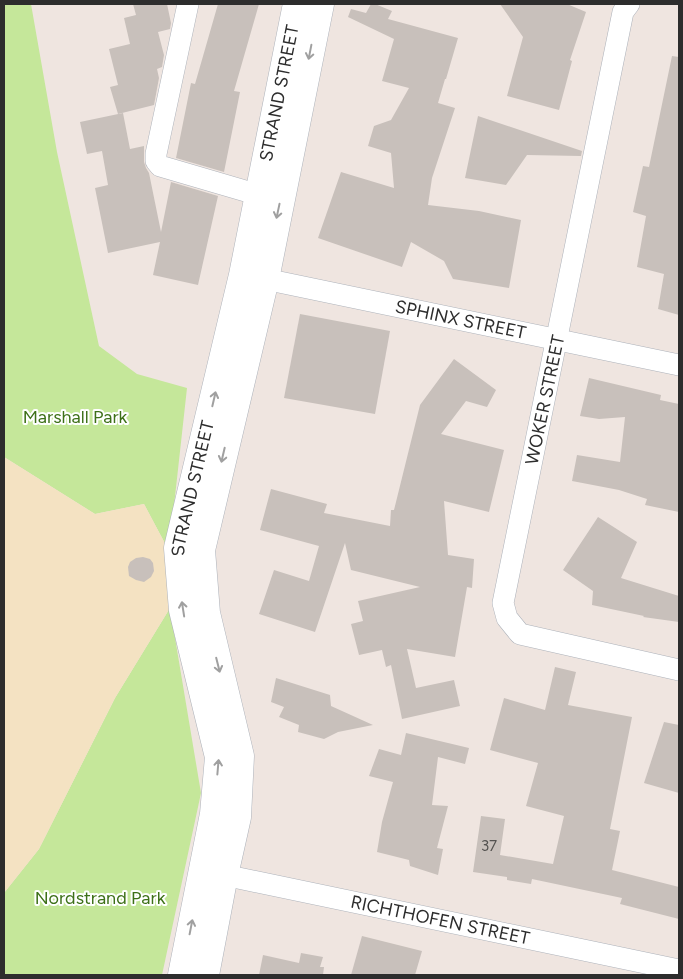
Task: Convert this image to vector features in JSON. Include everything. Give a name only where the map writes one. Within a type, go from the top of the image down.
[{"type":"street","points":[[188,4],[156,161],[160,166],[259,195]]},
{"type":"street","name":"STRAND STREET","points":[[254,277],[259,195],[296,4]]},
{"type":"street","name":"STRAND STREET","points":[[205,975],[219,757],[183,610],[178,548],[254,277],[320,4]]},
{"type":"street","name":"WOKER STREET","points":[[629,4],[623,12],[503,603],[507,618],[520,634],[679,670]]},
{"type":"street","name":"SPHINX STREET","points":[[254,277],[679,365]]},
{"type":"street","name":"STRAND STREET","points":[[182,975],[213,873]]},
{"type":"street","name":"RICHTHOFEN STREET","points":[[213,873],[679,970]]},
{"type":"green space","name":"Marshall Park","points":[[4,4],[31,4],[57,152],[99,346],[137,374],[187,388],[169,551],[144,504],[95,514],[4,457]]},
{"type":"green space","name":"Nordstrand Park","points":[[170,608],[201,793],[162,975],[4,975],[4,893],[39,849],[115,698]]},
{"type":"sand","points":[[4,457],[95,514],[144,504],[169,551],[170,608],[115,698],[39,849],[4,893]]},
{"type":"building","points":[[133,4],[167,4],[171,23],[170,29],[158,32],[164,55],[162,67],[157,69],[159,78],[154,105],[118,114],[110,87],[118,85],[109,49],[130,44],[124,18],[136,15]]},
{"type":"building","points":[[218,4],[259,4],[234,91],[240,92],[224,172],[176,158],[191,83],[195,84]]},
{"type":"building","points":[[371,4],[392,11],[388,19],[458,38],[438,103],[455,108],[432,178],[428,205],[479,211],[521,220],[509,288],[453,279],[444,261],[411,242],[402,267],[318,238],[341,172],[394,188],[391,153],[368,146],[374,126],[391,120],[409,88],[382,81],[394,39],[348,17],[351,9],[366,13]]},
{"type":"building","points":[[500,4],[567,4],[586,12],[570,60],[572,61],[559,110],[507,96],[523,37]]},
{"type":"building","points":[[672,56],[679,57],[679,315],[658,309],[664,274],[637,267],[646,216],[633,212],[643,166],[649,167]]},
{"type":"building","points":[[123,113],[130,149],[144,146],[144,162],[149,173],[161,232],[171,182],[218,196],[198,285],[153,275],[160,242],[108,253],[95,188],[108,185],[102,151],[87,154],[80,122]]},
{"type":"building","points":[[478,116],[582,151],[581,156],[527,155],[506,185],[465,178]]},
{"type":"building","points":[[300,314],[390,331],[375,414],[284,398]]},
{"type":"building","points":[[454,359],[496,390],[487,407],[466,401],[441,434],[504,450],[489,512],[444,501],[448,555],[474,559],[472,588],[467,587],[455,657],[407,649],[416,688],[454,680],[460,706],[402,719],[391,665],[386,667],[382,650],[359,655],[351,624],[363,621],[358,601],[420,587],[351,570],[345,543],[315,632],[259,614],[274,570],[309,581],[319,546],[260,530],[271,489],[327,504],[324,513],[390,526],[391,510],[394,510],[420,405]]},
{"type":"building","points":[[589,378],[661,395],[660,400],[679,404],[679,512],[645,505],[647,499],[619,490],[572,481],[577,455],[620,462],[625,417],[599,419],[580,416]]},
{"type":"building","points":[[598,517],[637,542],[621,578],[679,596],[679,622],[643,617],[592,605],[593,591],[563,570]]},
{"type":"building","points":[[136,558],[150,559],[153,563],[154,571],[151,577],[144,582],[129,576],[128,567],[130,562]]},
{"type":"building","points":[[555,667],[576,672],[568,705],[632,717],[610,829],[620,831],[612,870],[679,887],[679,919],[620,904],[622,898],[532,879],[531,884],[507,880],[507,877],[473,872],[481,816],[505,819],[500,855],[553,864],[564,816],[526,806],[538,763],[490,750],[504,698],[545,710]]},
{"type":"building","points":[[276,678],[330,695],[331,706],[373,725],[338,732],[324,739],[298,732],[299,725],[279,717],[284,707],[271,702]]},
{"type":"building","points":[[664,722],[679,725],[679,793],[644,783]]},
{"type":"building","points":[[406,733],[469,748],[465,764],[438,757],[432,805],[448,806],[437,848],[443,849],[438,875],[410,866],[409,860],[377,852],[382,822],[393,782],[369,776],[379,749],[401,755]]},
{"type":"building","points":[[362,936],[422,951],[415,975],[351,975]]},
{"type":"building","points":[[301,953],[323,957],[320,967],[324,967],[323,975],[259,975],[263,955],[299,963]]}]
